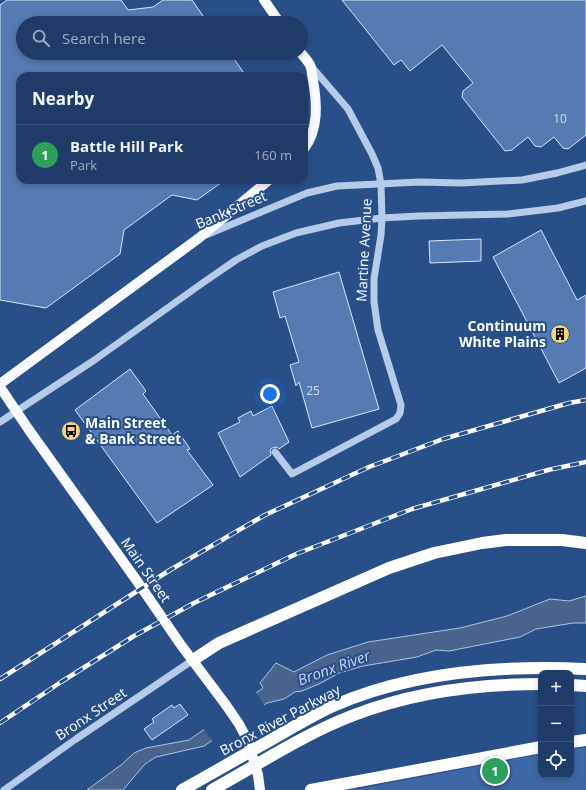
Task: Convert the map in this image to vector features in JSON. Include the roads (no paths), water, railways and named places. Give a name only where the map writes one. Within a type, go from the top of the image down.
[{"type":"highway","points":[[193,660],[219,643],[389,568],[434,553],[482,543],[506,540],[562,540],[586,543]]},
{"type":"highway","name":"Bronx River Parkway","points":[[182,790],[313,716],[348,700],[379,689],[428,678],[496,669],[586,669]]},
{"type":"highway","name":"Bronx River Parkway","points":[[212,790],[311,734],[353,715],[385,704],[416,696],[463,689],[538,684]]},
{"type":"highway","points":[[574,685],[586,686]]},
{"type":"highway","points":[[574,742],[586,740]]},
{"type":"highway","points":[[311,790],[538,748]]},
{"type":"main road","points":[[264,0],[275,16]]},
{"type":"main road","name":"Martine Avenue","points":[[306,60],[310,66]]},
{"type":"main road","points":[[308,143],[313,131],[316,116],[316,94],[310,66]]},
{"type":"main road","points":[[199,238],[264,184]]},
{"type":"main road","name":"Bank Street","points":[[0,384],[199,238]]},
{"type":"main road","name":"Main Street","points":[[0,387],[239,724],[248,742],[258,775],[260,790]]},
{"type":"street","name":"Martine Avenue","points":[[275,452],[292,474],[396,419],[400,413],[401,405],[378,330],[374,302],[374,279],[381,236],[382,218],[381,184],[378,168],[348,109],[310,66]]},
{"type":"street","name":"Bank Street","points":[[199,238],[307,194],[337,186],[420,182],[461,183],[522,180],[557,174],[586,165]]},
{"type":"street","points":[[0,422],[92,361],[236,260],[262,246],[296,233],[339,223],[382,218],[508,214],[558,208],[586,201]]},
{"type":"street","name":"Bronx Street","points":[[4,790],[193,660]]},
{"type":"water","name":"Bronx River","points":[[586,596],[586,623],[573,623],[536,629],[520,637],[449,651],[436,650],[417,657],[363,666],[339,673],[319,684],[302,691],[295,692],[284,699],[267,703],[204,746],[156,757],[145,764],[123,790],[87,790],[121,765],[134,753],[146,748],[189,740],[263,688],[260,683],[276,663],[294,672],[327,655],[368,642],[460,628],[507,616],[550,599],[569,601]]},
{"type":"railway","points":[[0,679],[170,570],[265,515],[369,467],[443,439],[569,403],[586,400]]},
{"type":"railway","points":[[0,723],[134,636],[194,603],[296,554],[412,509],[548,470],[586,462]]},
{"type":"place","name":"Continuum White Plains","points":[[560,334]]},
{"type":"place","name":"Main Street & Bank Street","points":[[71,431]]},
{"type":"place","name":"Battle Hill Park","points":[[495,771]]}]
